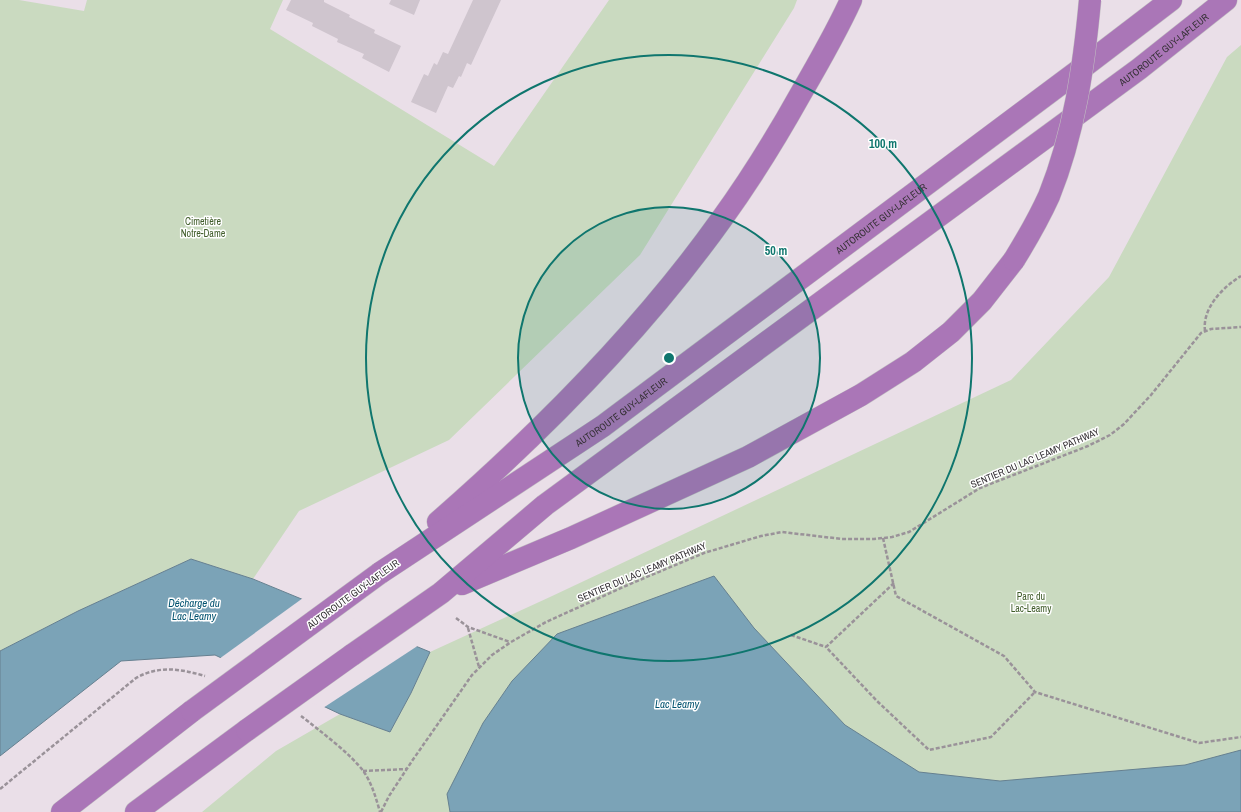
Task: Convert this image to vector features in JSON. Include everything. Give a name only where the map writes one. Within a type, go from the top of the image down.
[{"type":"highway","points":[[380,573],[489,475],[549,418],[601,365],[672,284],[721,221],[767,152],[822,57],[851,0]]},
{"type":"highway","points":[[441,593],[570,538],[748,457],[855,399],[913,362],[939,343],[972,312],[1014,260],[1048,197],[1066,146],[1078,87],[1090,0]]},
{"type":"highway","name":"AUTOROUTE GUY-LAFLEUR","points":[[62,812],[192,711],[380,573],[602,426],[1171,0]]},
{"type":"highway","name":"AUTOROUTE GUY-LAFLEUR","points":[[136,812],[247,730],[441,593],[545,505],[1126,78],[1226,0]]},
{"type":"path","points":[[1241,276],[1222,290],[1216,298],[1206,315],[1205,331],[1241,327]]},
{"type":"path","name":"SENTIER DU LAC LEAMY PATHWAY","points":[[381,812],[389,796],[463,687],[479,667],[492,655],[511,642],[546,622],[637,581],[704,553],[761,536],[782,532],[842,539],[884,538],[909,532],[980,488],[1088,446],[1110,435],[1124,424],[1143,404],[1197,337],[1205,331]]},
{"type":"path","points":[[884,538],[896,596],[1004,656],[1035,692],[1199,743],[1241,737]]},
{"type":"path","points":[[826,647],[894,583]]},
{"type":"path","points":[[456,618],[468,628],[511,642]]},
{"type":"path","points":[[468,628],[479,667]]},
{"type":"path","points":[[791,635],[826,647],[877,701],[929,750],[992,737],[1035,692]]},
{"type":"path","name":"SENTIER DU LAC LEAMY PATHWAY","points":[[381,812],[372,786],[363,771],[407,769]]},
{"type":"green space","name":"Cimetière Notre-Dame","points":[[0,0],[19,0],[84,11],[87,0],[283,0],[270,29],[494,166],[609,0],[797,0],[794,8],[640,255],[449,440],[299,511],[253,579],[191,559],[78,611],[0,651]]},
{"type":"green space","name":"Parc du Lac-Leamy","points":[[1241,45],[1241,812],[202,812],[276,751],[340,714],[390,732],[411,693],[430,652],[1011,380],[1109,277],[1227,57]]},
{"type":"water","name":"Décharge du Lac Leamy","points":[[191,559],[253,579],[430,652],[411,693],[390,732],[340,714],[215,655],[121,661],[0,756],[0,651],[78,611]]},
{"type":"water","name":"Lac Leamy","points":[[714,576],[754,628],[845,725],[919,772],[1000,781],[1185,765],[1241,750],[1241,812],[450,812],[447,794],[483,723],[512,681],[557,634]]},
{"type":"pier","points":[[303,598],[419,645],[323,708],[219,659]]},
{"type":"building","points":[[291,0],[324,0],[324,2],[350,15],[349,17],[375,30],[374,33],[401,46],[389,72],[362,58],[364,54],[337,42],[338,39],[312,26],[313,23],[286,10]]},
{"type":"building","points":[[391,0],[420,0],[414,15],[389,4]]},
{"type":"building","points":[[473,0],[501,0],[471,65],[467,63],[461,77],[459,76],[453,88],[448,86],[436,113],[411,102],[424,74],[428,76],[434,63],[437,65],[443,52],[448,54]]}]
